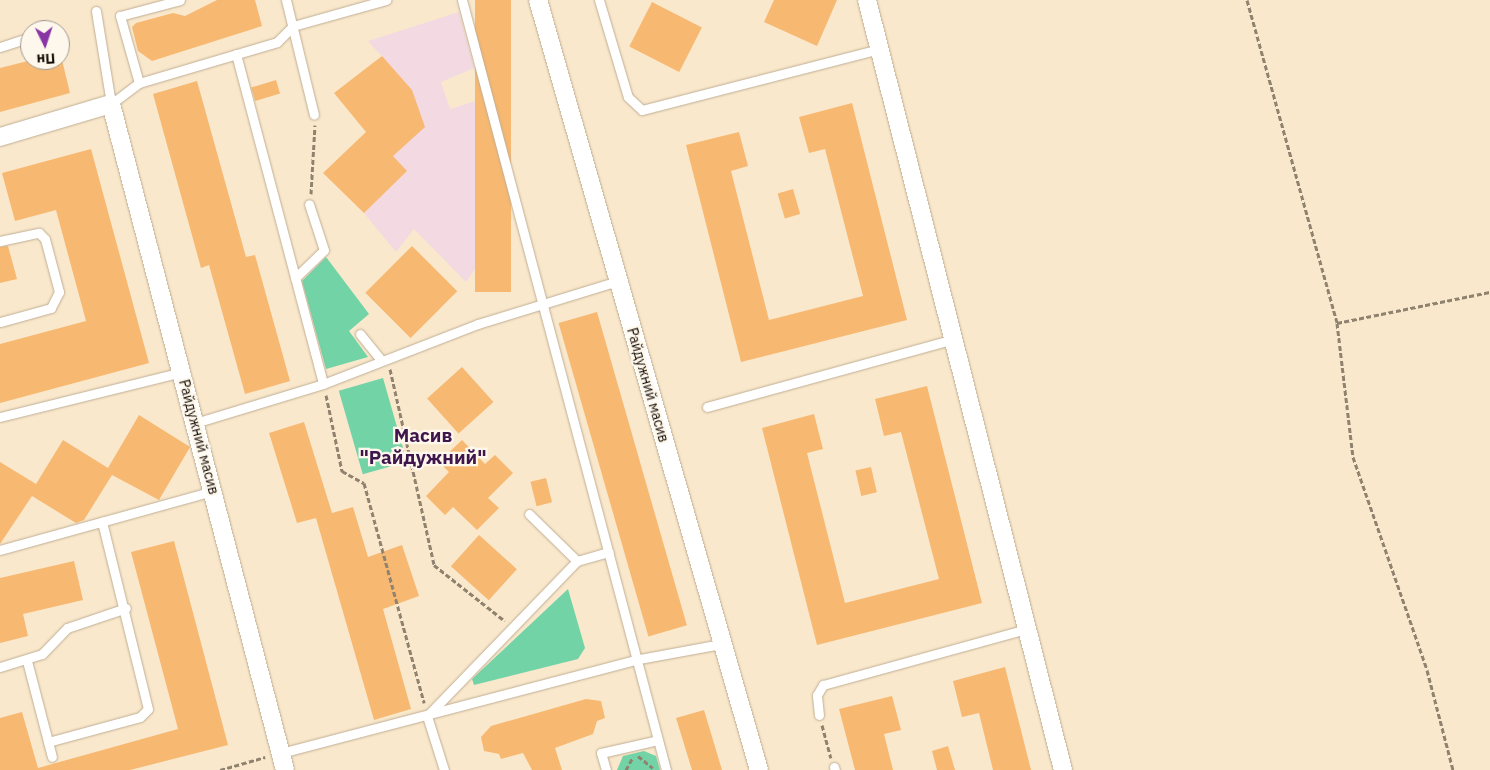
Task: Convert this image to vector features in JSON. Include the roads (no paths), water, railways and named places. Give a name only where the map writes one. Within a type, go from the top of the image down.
[{"type":"street","name":"Райдужний масив","points":[[538,0],[758,770]]},
{"type":"street","points":[[867,0],[955,338],[1026,629],[1063,770]]},
{"type":"street","name":"Райдужний масив","points":[[111,104],[214,491],[285,770]]},
{"type":"street","points":[[0,137],[111,104]]},
{"type":"lane","points":[[139,83],[120,16],[180,0]]},
{"type":"lane","points":[[286,0],[314,115]]},
{"type":"lane","points":[[96,11],[111,104],[139,83],[277,42],[293,26],[386,0]]},
{"type":"lane","points":[[462,0],[545,303],[545,318],[639,660],[666,770]]},
{"type":"lane","points":[[599,0],[628,96],[642,110],[879,49]]},
{"type":"lane","points":[[0,47],[20,40]]},
{"type":"lane","points":[[236,54],[323,384]]},
{"type":"lane","points":[[295,278],[324,250],[309,204]]},
{"type":"lane","points":[[0,241],[39,233],[45,239],[59,292],[51,308],[0,322]]},
{"type":"lane","points":[[195,423],[323,384],[384,358],[545,303],[618,281]]},
{"type":"lane","points":[[360,334],[384,358]]},
{"type":"lane","points":[[707,407],[955,338]]},
{"type":"lane","points":[[0,417],[182,372]]},
{"type":"lane","points":[[0,550],[214,491]]},
{"type":"lane","points":[[529,514],[577,561]]},
{"type":"lane","points":[[48,742],[140,717],[148,709],[126,608],[102,522]]},
{"type":"lane","points":[[427,716],[577,561],[609,552]]},
{"type":"lane","points":[[0,668],[27,661],[42,654],[67,628],[126,608]]},
{"type":"lane","points":[[819,715],[816,695],[823,685],[1026,629]]},
{"type":"lane","points":[[281,753],[639,660],[721,644]]},
{"type":"lane","points":[[27,661],[52,757]]},
{"type":"lane","points":[[427,716],[444,770]]},
{"type":"lane","points":[[606,770],[601,753],[658,740]]},
{"type":"district","name":"Масив \"Райдужний\"","points":[[423,447]]}]
